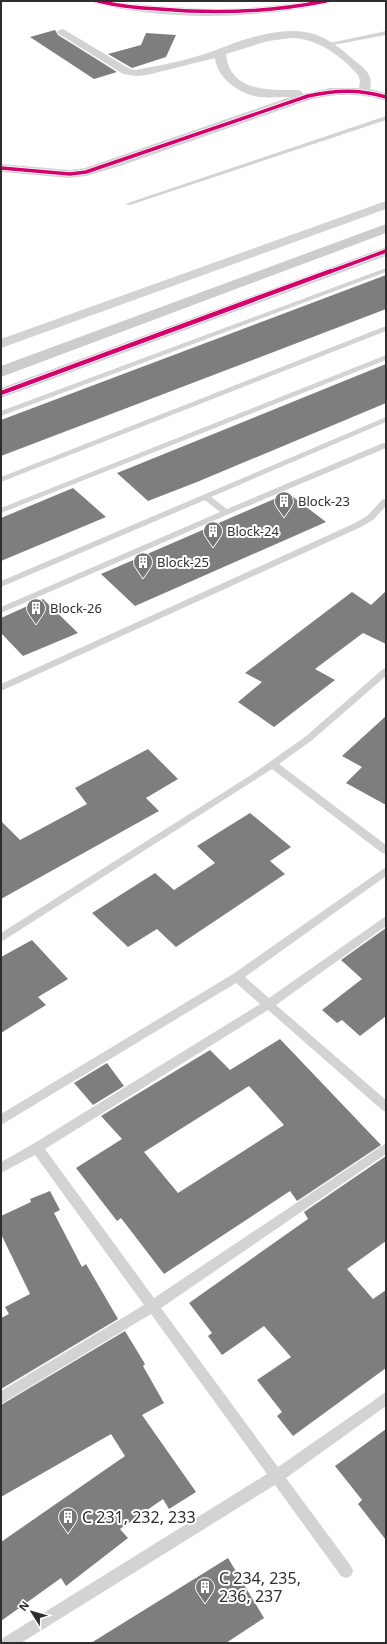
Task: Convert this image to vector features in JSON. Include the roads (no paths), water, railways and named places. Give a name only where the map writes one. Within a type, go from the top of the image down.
[{"type":"main road","points":[[1,358],[386,216]]},
{"type":"main road","points":[[1,372],[386,228]]},
{"type":"street","points":[[98,1],[141,8],[203,13],[284,9],[326,1]]},
{"type":"street","points":[[62,32],[131,73],[142,72],[220,52],[258,40],[292,34],[314,37],[328,44],[366,77],[367,83],[364,91]]},
{"type":"street","points":[[220,52],[224,71],[240,86],[259,93],[295,93],[307,96]]},
{"type":"street","points":[[1,168],[70,174],[86,172],[116,164],[307,96],[334,90],[364,91],[386,97]]},
{"type":"street","points":[[1,344],[386,205]]},
{"type":"street","points":[[1,392],[386,251]]},
{"type":"lane","points":[[328,44],[386,33]]},
{"type":"lane","points":[[128,204],[386,118]]},
{"type":"lane","points":[[1,414],[386,270]]},
{"type":"lane","points":[[1,480],[386,328]]},
{"type":"lane","points":[[1,511],[386,357]]},
{"type":"lane","points":[[1,584],[386,419]]},
{"type":"lane","points":[[1,610],[226,512],[386,445]]},
{"type":"lane","points":[[205,496],[226,512]]},
{"type":"lane","points":[[1,688],[358,525],[370,518],[386,501]]},
{"type":"lane","points":[[1,938],[272,764],[308,739],[386,671]]},
{"type":"lane","points":[[272,764],[386,850]]},
{"type":"lane","points":[[1,1120],[237,977],[386,871]]},
{"type":"lane","points":[[1,1168],[38,1148],[269,1004],[386,920]]},
{"type":"lane","points":[[237,977],[386,1107]]},
{"type":"lane","points":[[38,1148],[346,1571]]},
{"type":"lane","points":[[1,1398],[152,1306],[386,1148]]},
{"type":"lane","points":[[8,1643],[277,1476],[386,1398]]},
{"type":"place","name":"Block-23","points":[[284,518]]},
{"type":"place","name":"Block-24","points":[[213,548]]},
{"type":"place","name":"Block-25","points":[[143,579]]},
{"type":"place","name":"Block-26","points":[[36,625]]},
{"type":"place","name":"C 231, 232, 233","points":[[68,1534]]},
{"type":"place","name":"C 234, 235, 236, 237","points":[[205,1604]]}]
